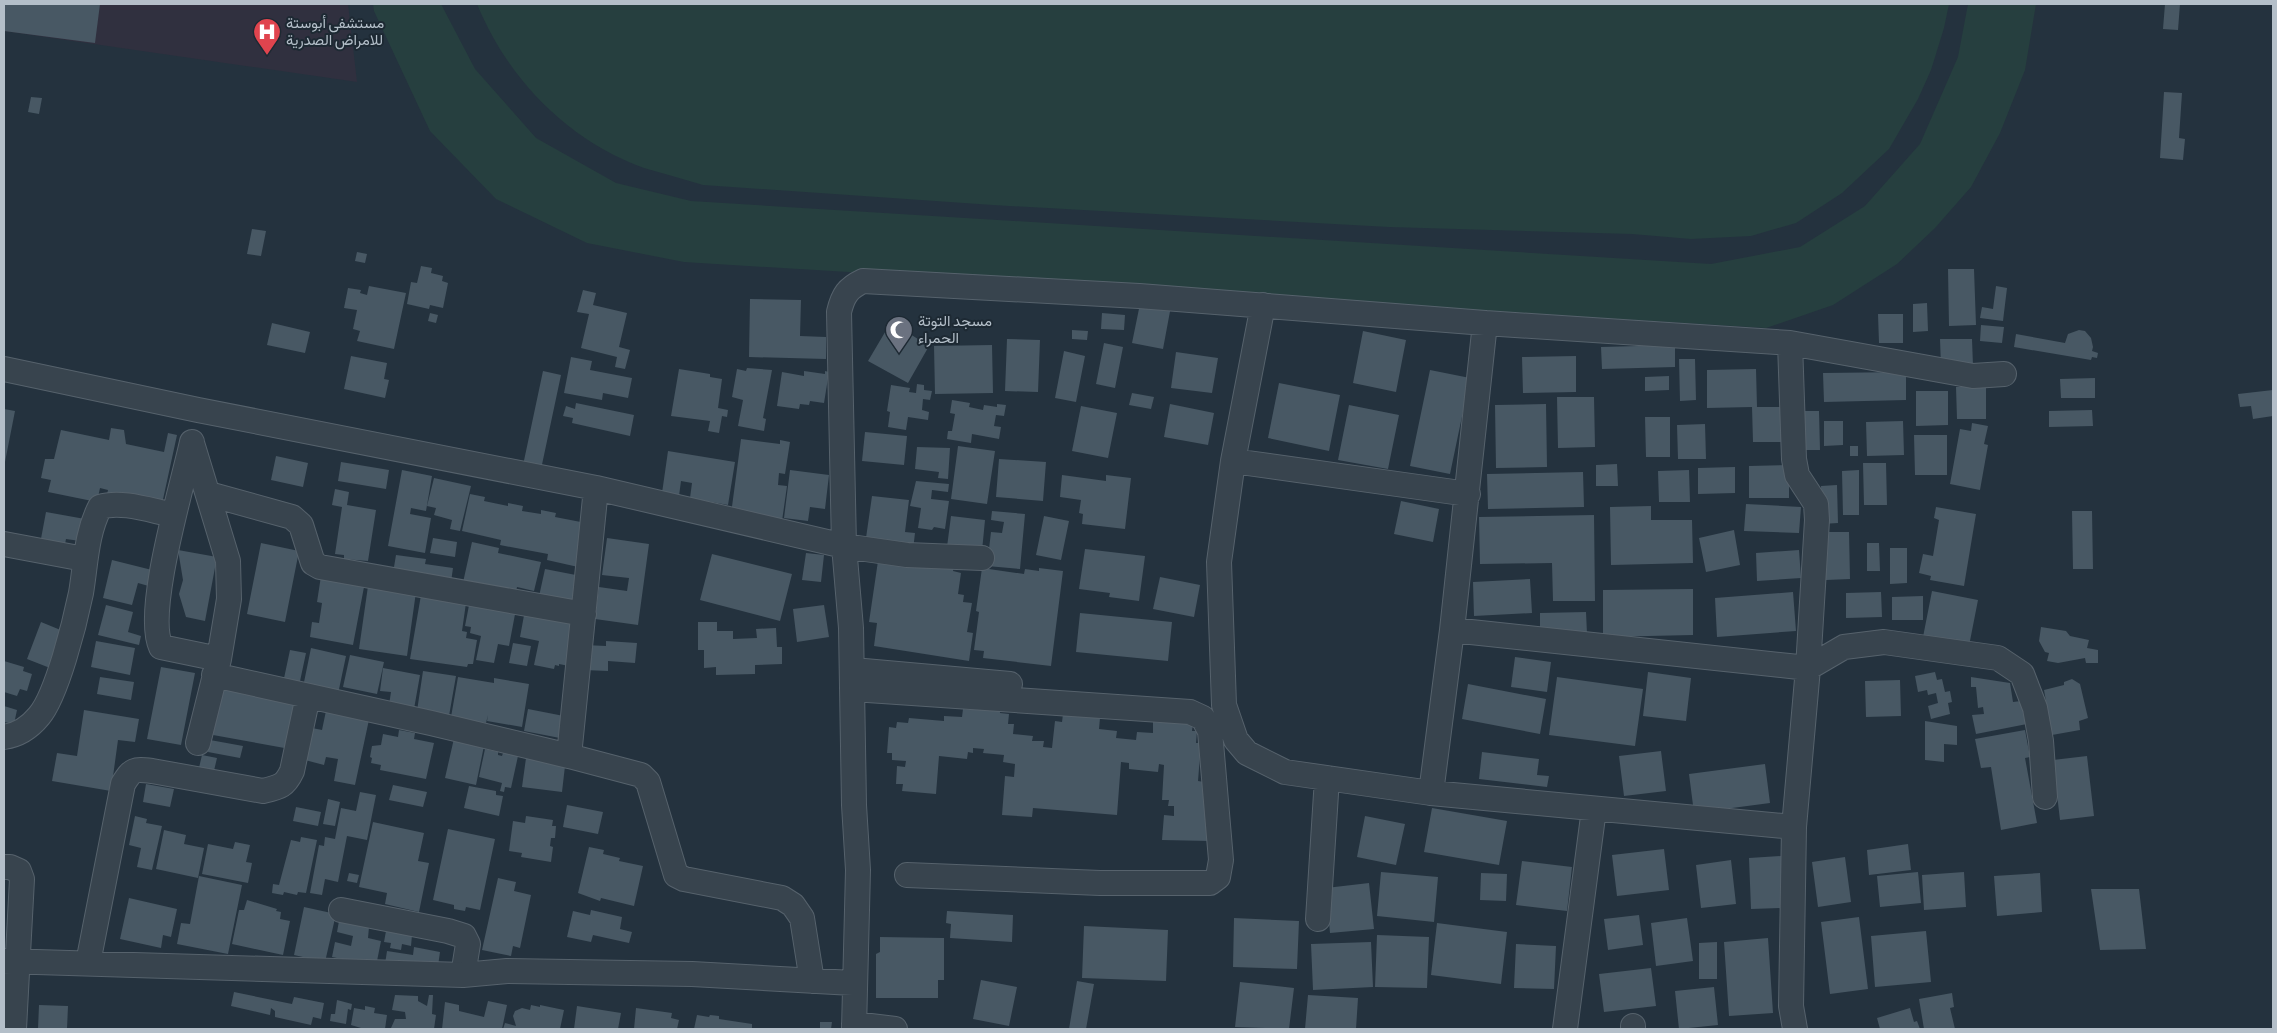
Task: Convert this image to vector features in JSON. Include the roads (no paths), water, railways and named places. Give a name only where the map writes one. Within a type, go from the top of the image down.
[{"type":"street","points":[[895,1029],[854,1027],[853,983],[858,870],[854,805],[851,628],[844,546],[839,312],[845,293],[851,286],[863,281],[1139,296],[1485,323],[1790,343],[1973,376],[2004,374]]},
{"type":"street","points":[[1263,306],[1233,461],[1219,562],[1224,705],[1236,740],[1247,753],[1285,772],[1431,793],[1794,827]]},
{"type":"street","points":[[1431,793],[1468,494],[1485,323]]},
{"type":"street","points":[[1790,343],[1794,460],[1797,475],[1816,504],[1817,520],[1808,668],[1794,827],[1791,1006],[1795,1029]]},
{"type":"street","points":[[4,369],[198,410],[596,488],[844,546],[907,555],[982,558]]},
{"type":"street","points":[[198,410],[192,443],[174,515],[156,608],[157,639],[161,647],[308,696],[569,756],[641,775],[648,782],[676,875],[684,879],[782,898],[793,905],[802,918],[812,981]]},
{"type":"street","points":[[192,443],[209,494],[228,562],[229,599],[217,667],[198,743]]},
{"type":"street","points":[[1233,461],[1468,494]]},
{"type":"street","points":[[569,756],[596,488]]},
{"type":"street","points":[[209,494],[292,517],[301,525],[313,563],[320,567],[584,614]]},
{"type":"street","points":[[4,737],[13,736],[27,728],[40,715],[51,695],[70,639],[81,592],[84,559],[95,518],[100,507],[108,505],[123,506],[174,515]]},
{"type":"street","points":[[4,544],[84,559]]},
{"type":"street","points":[[1452,630],[1808,668],[1844,647],[1884,642],[1998,658],[2022,674],[2035,708],[2041,741],[2045,797]]},
{"type":"street","points":[[853,679],[1224,705]]},
{"type":"street","points":[[853,679],[1190,712],[1203,718],[1210,731],[1221,860],[1218,877],[1210,883],[1100,883],[907,875]]},
{"type":"street","points":[[88,963],[123,784],[130,773],[137,770],[152,771],[263,791],[277,788],[287,782],[292,771],[308,696]]},
{"type":"street","points":[[1318,919],[1327,778]]},
{"type":"street","points":[[1565,1029],[1594,808]]},
{"type":"street","points":[[4,867],[10,867],[19,871],[22,879],[11,962],[14,1029]]},
{"type":"street","points":[[341,910],[448,931],[464,936],[468,944],[463,975]]},
{"type":"street","points":[[11,962],[463,975],[507,971],[692,974],[853,983]]},
{"type":"place","name":"مستشفى أبوستة للامراض الصدرية","points":[[267,56]]},
{"type":"place","name":"مسجد التوتة الحمراء","points":[[899,354]]}]
